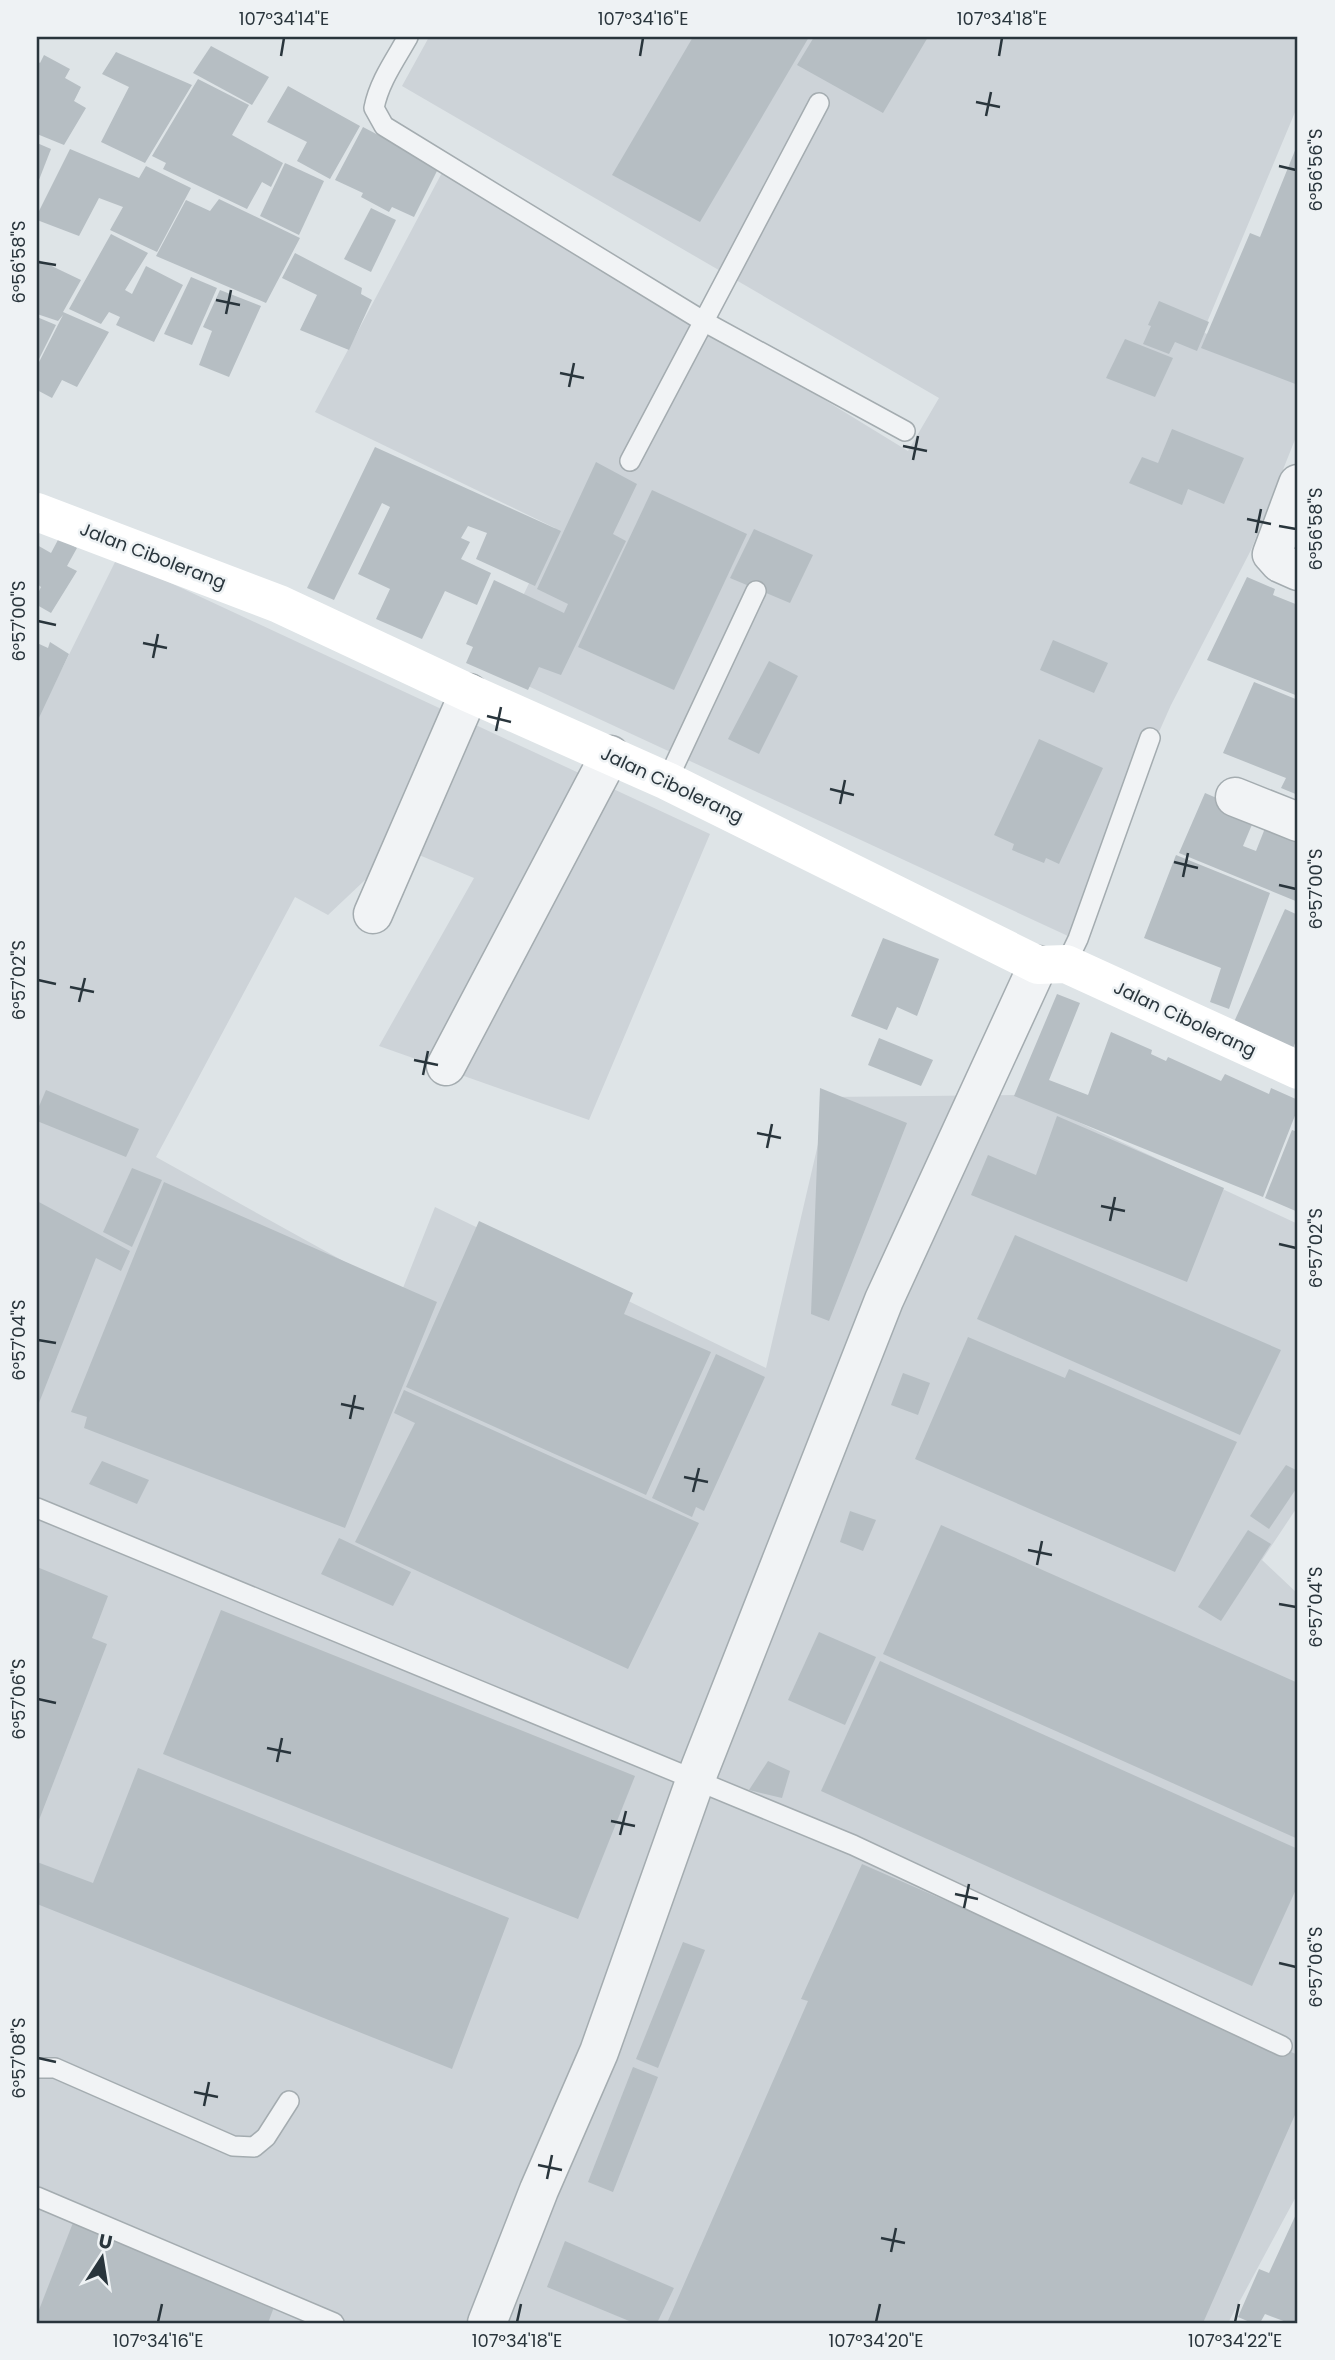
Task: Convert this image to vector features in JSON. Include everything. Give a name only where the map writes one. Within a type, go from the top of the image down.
[{"type":"street","points":[[1295,570],[1280,563],[1272,554],[1298,484]]},
{"type":"street","name":"Jalan Cibolerang","points":[[37,512],[279,604],[468,693],[667,781],[1052,965],[1298,1070]]},
{"type":"street","points":[[373,914],[468,693]]},
{"type":"street","points":[[446,1066],[610,755]]},
{"type":"street","points":[[1235,797],[1298,822]]},
{"type":"street","points":[[487,2323],[539,2190],[599,2052],[695,1782],[884,1300],[1052,965]]},
{"type":"lane","points":[[408,37],[379,88],[374,108],[384,126],[703,321],[905,431]]},
{"type":"lane","points":[[630,461],[819,103]]},
{"type":"lane","points":[[667,781],[756,591]]},
{"type":"lane","points":[[1052,965],[1078,939],[1150,738]]},
{"type":"lane","points":[[37,1508],[853,1845],[1282,2046]]},
{"type":"lane","points":[[37,2068],[55,2068],[233,2146],[254,2147],[266,2137],[289,2101]]},
{"type":"lane","points":[[37,2197],[334,2323]]},
{"type":"shaded area","points":[[429,37],[1298,37],[1298,105],[1203,332],[1298,379],[1298,432],[1251,550],[1171,705],[1068,936],[489,668],[555,528],[315,412],[445,167],[908,451],[939,398],[402,86]]},
{"type":"shaded area","points":[[117,558],[710,834],[589,1120],[379,1046],[474,878],[400,847],[328,915],[295,897],[156,1157],[401,1293],[435,1207],[766,1368],[829,1097],[1020,1095],[1298,1224],[1298,1506],[1262,1560],[1298,1594],[1298,2193],[1228,2323],[37,2323],[37,719]]},
{"type":"building","points":[[693,37],[809,37],[700,222],[612,175]]},
{"type":"building","points":[[814,37],[928,37],[883,113],[797,65]]},
{"type":"building","points":[[211,46],[269,77],[252,105],[193,73]]},
{"type":"building","points":[[116,52],[192,85],[145,163],[101,142],[129,87],[102,74]]},
{"type":"building","points":[[44,55],[70,69],[65,78],[81,87],[74,101],[86,108],[64,145],[37,134],[37,61],[40,63]]},
{"type":"building","points":[[198,79],[249,105],[232,135],[283,163],[271,187],[262,182],[247,209],[163,169],[166,163],[152,156]]},
{"type":"building","points":[[288,86],[360,126],[330,179],[297,161],[307,142],[267,122]]},
{"type":"building","points":[[363,127],[439,167],[414,217],[392,207],[389,212],[361,197],[363,193],[335,180]]},
{"type":"building","points":[[37,143],[51,149],[37,185]]},
{"type":"building","points":[[1298,143],[1298,385],[1201,348],[1250,233],[1260,237]]},
{"type":"building","points":[[70,149],[139,178],[146,166],[191,188],[157,252],[110,230],[123,207],[99,198],[79,236],[37,220],[37,215]]},
{"type":"building","points":[[285,163],[324,181],[299,235],[260,216]]},
{"type":"building","points":[[219,199],[300,238],[266,303],[156,256],[186,200],[210,211]]},
{"type":"building","points":[[371,208],[396,220],[371,272],[344,259]]},
{"type":"building","points":[[111,234],[148,253],[125,290],[132,294],[146,266],[183,285],[154,342],[116,325],[120,317],[109,312],[101,324],[69,309]]},
{"type":"building","points":[[295,253],[362,288],[361,294],[372,300],[349,350],[300,330],[317,295],[282,278]]},
{"type":"building","points":[[37,259],[81,280],[63,312],[109,332],[77,387],[62,380],[52,398],[37,390],[37,366],[63,315],[58,321],[37,314]]},
{"type":"building","points":[[191,277],[217,288],[192,345],[164,334]]},
{"type":"building","points":[[220,290],[261,306],[229,377],[199,365],[212,331],[203,327]]},
{"type":"building","points":[[1159,301],[1209,322],[1197,351],[1175,342],[1169,354],[1143,344]]},
{"type":"building","points":[[37,317],[56,325],[37,363]]},
{"type":"building","points":[[1125,339],[1173,358],[1155,397],[1106,378]]},
{"type":"building","points":[[1172,429],[1244,458],[1224,504],[1188,489],[1182,505],[1129,483],[1142,457],[1158,463]]},
{"type":"building","points":[[375,447],[561,531],[535,586],[476,559],[487,533],[468,526],[461,538],[470,542],[461,559],[491,573],[477,605],[445,591],[422,639],[376,619],[390,589],[358,574],[390,507],[382,503],[334,600],[307,588]]},
{"type":"building","points":[[596,462],[637,484],[613,534],[626,541],[561,675],[539,667],[528,690],[466,663],[473,647],[466,644],[494,580],[564,613],[568,604],[537,589]]},
{"type":"building","points":[[652,490],[747,534],[674,690],[578,647]]},
{"type":"building","points":[[754,529],[813,555],[790,603],[730,578]]},
{"type":"building","points":[[59,538],[77,548],[67,566],[77,571],[51,613],[37,605],[37,595],[41,587],[37,584],[37,545],[51,553]]},
{"type":"building","points":[[1247,577],[1275,589],[1273,595],[1298,605],[1298,696],[1207,660]]},
{"type":"building","points":[[1053,640],[1108,663],[1094,693],[1040,670]]},
{"type":"building","points":[[50,642],[69,654],[37,722],[37,643],[48,648]]},
{"type":"building","points":[[769,661],[798,676],[759,754],[728,739]]},
{"type":"building","points":[[1254,682],[1298,700],[1298,795],[1281,788],[1286,778],[1223,753]]},
{"type":"building","points":[[1039,739],[1103,768],[1059,864],[1046,858],[1044,863],[1012,850],[1014,844],[994,835]]},
{"type":"building","points":[[1205,793],[1256,815],[1243,846],[1256,851],[1271,813],[1298,827],[1298,902],[1179,853]]},
{"type":"building","points":[[1176,855],[1270,893],[1229,1009],[1210,1002],[1221,968],[1144,938]]},
{"type":"building","points":[[1285,909],[1298,915],[1298,1036],[1293,1048],[1234,1022]]},
{"type":"building","points":[[883,938],[939,959],[917,1016],[897,1007],[887,1030],[851,1016]]},
{"type":"building","points":[[1057,994],[1080,1003],[1049,1080],[1088,1095],[1111,1032],[1152,1050],[1151,1054],[1166,1061],[1168,1057],[1221,1081],[1225,1074],[1269,1094],[1271,1088],[1298,1100],[1298,1108],[1263,1197],[1014,1096]]},
{"type":"building","points":[[879,1038],[933,1060],[921,1086],[868,1065]]},
{"type":"building","points":[[820,1088],[907,1123],[829,1321],[811,1314]]},
{"type":"building","points":[[46,1090],[139,1129],[126,1157],[37,1121],[37,1111]]},
{"type":"building","points":[[1057,1116],[1224,1188],[1187,1282],[971,1195],[988,1155],[1036,1175]]},
{"type":"building","points":[[1292,1130],[1298,1132],[1298,1212],[1265,1198]]},
{"type":"building","points":[[132,1168],[162,1180],[132,1247],[103,1232]]},
{"type":"building","points":[[164,1182],[437,1302],[345,1528],[84,1428],[87,1417],[71,1412]]},
{"type":"building","points":[[37,1201],[130,1251],[121,1271],[96,1258],[37,1408]]},
{"type":"building","points":[[479,1221],[633,1293],[624,1314],[711,1352],[646,1495],[406,1387]]},
{"type":"building","points":[[1015,1235],[1281,1350],[1240,1435],[977,1319]]},
{"type":"building","points":[[968,1337],[1065,1378],[1069,1369],[1237,1442],[1175,1572],[915,1459]]},
{"type":"building","points":[[716,1354],[765,1377],[704,1511],[696,1507],[692,1517],[652,1498]]},
{"type":"building","points":[[903,1373],[930,1383],[918,1415],[891,1405]]},
{"type":"building","points":[[404,1390],[699,1523],[628,1669],[355,1542],[415,1423],[394,1413]]},
{"type":"building","points":[[102,1461],[149,1480],[137,1504],[89,1484]]},
{"type":"building","points":[[1286,1465],[1298,1471],[1298,1486],[1269,1529],[1250,1516]]},
{"type":"building","points":[[850,1511],[876,1520],[863,1551],[840,1542]]},
{"type":"building","points":[[941,1525],[1298,1683],[1298,1839],[883,1654]]},
{"type":"building","points":[[1248,1530],[1271,1544],[1221,1621],[1198,1607]]},
{"type":"building","points":[[339,1538],[411,1572],[393,1606],[321,1574]]},
{"type":"building","points":[[37,1567],[108,1596],[92,1638],[107,1644],[39,1820],[37,1819]]},
{"type":"building","points":[[221,1610],[635,1776],[578,1919],[163,1754]]},
{"type":"building","points":[[819,1632],[876,1657],[845,1725],[788,1700]]},
{"type":"building","points":[[880,1661],[1298,1849],[1298,1885],[1252,1986],[821,1791]]},
{"type":"building","points":[[768,1761],[790,1771],[782,1798],[749,1790]]},
{"type":"building","points":[[138,1768],[509,1918],[452,2069],[37,1904],[37,1862],[93,1883]]},
{"type":"building","points":[[862,1864],[1298,2055],[1298,2108],[1203,2323],[667,2323],[808,2001],[801,1999]]},
{"type":"building","points":[[683,1942],[705,1950],[658,2068],[636,2059]]},
{"type":"building","points":[[633,2067],[658,2077],[613,2192],[588,2182]]},
{"type":"building","points":[[1298,2210],[1298,2323],[1289,2323],[1265,2314],[1260,2323],[1252,2323],[1238,2317],[1259,2269],[1269,2273]]},
{"type":"building","points":[[76,2215],[277,2299],[268,2323],[37,2323],[37,2315]]},
{"type":"building","points":[[565,2241],[674,2288],[657,2323],[634,2323],[547,2287]]}]
